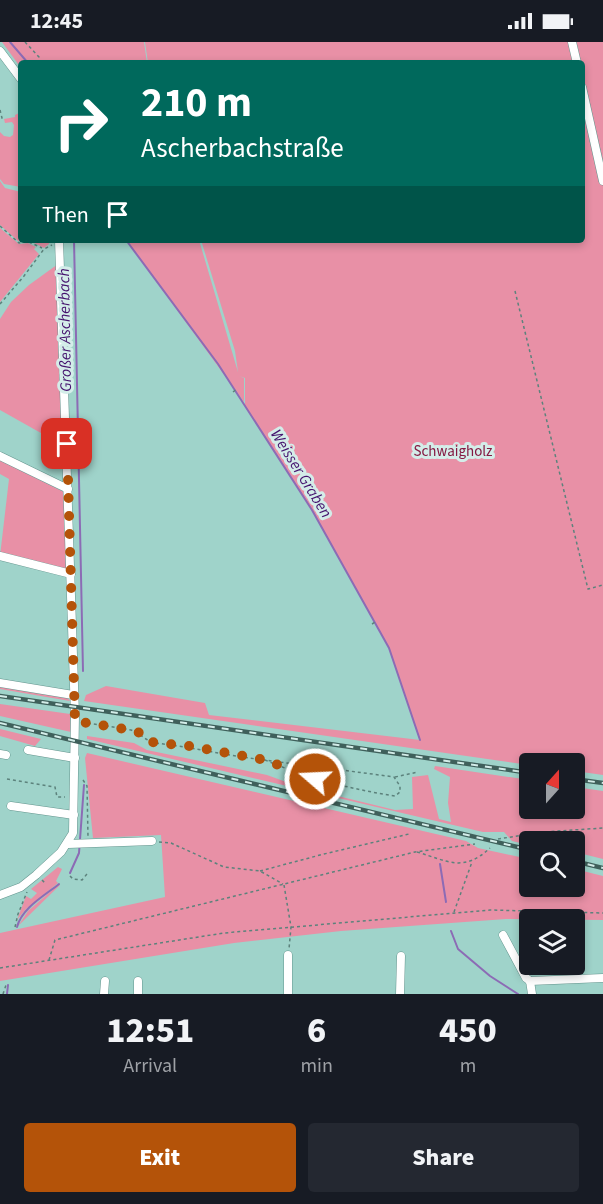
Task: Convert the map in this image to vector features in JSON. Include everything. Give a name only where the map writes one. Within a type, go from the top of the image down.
[{"type":"street","points":[[572,42],[576,60]]},
{"type":"street","points":[[0,51],[18,75]]},
{"type":"street","points":[[585,101],[603,182]]},
{"type":"street","points":[[0,895],[21,887],[68,844],[73,833],[75,721],[59,243]]},
{"type":"street","points":[[0,456],[68,489]]},
{"type":"street","points":[[0,556],[71,574]]},
{"type":"street","points":[[0,683],[73,694]]},
{"type":"street","points":[[28,750],[75,754]]},
{"type":"street","points":[[11,806],[74,815]]},
{"type":"street","points":[[68,844],[152,841]]},
{"type":"street","points":[[503,935],[526,978],[530,981],[532,994]]},
{"type":"street","points":[[288,955],[288,994]]},
{"type":"street","points":[[400,956],[400,994]]},
{"type":"street","points":[[530,981],[603,978]]},
{"type":"street","points":[[104,994],[105,981]]},
{"type":"street","points":[[138,981],[138,994]]},
{"type":"path","points":[[25,42],[40,60]]},
{"type":"path","points":[[0,110],[3,118],[0,118]]},
{"type":"path","points":[[0,226],[18,242]]},
{"type":"path","points":[[29,243],[44,249]]},
{"type":"path","points":[[0,304],[44,249],[55,243]]},
{"type":"path","points":[[515,291],[588,589],[603,585]]},
{"type":"path","points":[[233,392],[237,389]]},
{"type":"path","points":[[372,624],[377,621]]},
{"type":"path","points":[[75,721],[131,730],[138,732],[150,742],[189,746],[265,760],[394,777],[418,772]]},
{"type":"path","points":[[265,760],[301,775],[395,796],[400,792],[400,786],[394,777]]},
{"type":"path","points":[[7,779],[55,787],[57,797],[74,798]]},
{"type":"path","points":[[87,786],[88,843]]},
{"type":"path","points":[[498,839],[543,832],[603,828]]},
{"type":"path","points":[[152,841],[171,843],[224,867],[260,871],[409,834]]},
{"type":"path","points":[[49,960],[55,940],[416,852],[475,843]]},
{"type":"path","points":[[416,852],[461,865],[472,862],[490,848]]},
{"type":"path","points":[[454,913],[472,862]]},
{"type":"path","points":[[260,871],[284,884]]},
{"type":"path","points":[[70,876],[73,879],[82,880],[87,874]]},
{"type":"path","points":[[284,884],[291,927],[288,955]]},
{"type":"path","points":[[15,927],[27,892]]},
{"type":"path","points":[[0,968],[224,933],[490,910],[603,913]]},
{"type":"path","points":[[3,994],[6,985]]},
{"type":"green space","points":[[2,42],[144,42],[147,60],[18,60],[18,64]]},
{"type":"green space","name":"Schwaigholz","points":[[145,42],[603,42],[603,775],[585,772],[585,753],[519,753],[519,764],[84,701],[86,695],[106,686],[205,703],[209,715],[420,740],[389,648],[312,510],[245,407],[245,378],[239,376],[244,378],[244,402],[128,243],[200,243],[238,372],[235,351],[202,243],[585,243],[585,60],[148,60]]},
{"type":"green space","points":[[18,114],[18,186],[4,184],[0,179],[0,132],[4,136],[13,135],[14,125],[12,122],[5,123],[4,119],[15,117]]},
{"type":"green space","points":[[0,181],[5,188],[18,191],[18,241],[0,225]]},
{"type":"green space","points":[[0,228],[19,244],[28,243],[36,247],[34,249],[39,254],[0,302]]},
{"type":"green space","points":[[34,243],[49,243],[44,248]]},
{"type":"green space","points":[[58,264],[64,446],[0,410],[0,319],[11,302],[29,285]]},
{"type":"green space","points":[[0,460],[64,492],[67,572],[0,556],[9,479],[0,474]]},
{"type":"green space","points":[[0,686],[66,696],[70,701],[0,689]]},
{"type":"green space","points":[[0,704],[70,714],[71,732],[0,716]]},
{"type":"green space","points":[[0,729],[41,739],[35,746],[0,736]]},
{"type":"green space","points":[[87,736],[134,743],[147,750],[267,775],[297,786],[395,810],[413,809],[412,777],[428,775],[439,819],[451,822],[448,803],[450,777],[434,769],[435,766],[519,779],[519,819],[585,819],[585,788],[603,791],[603,859],[585,854],[585,831],[519,831],[519,843],[512,841],[504,832],[483,832],[87,739]]},
{"type":"green space","points":[[87,753],[466,841],[478,848],[519,857],[519,897],[585,897],[585,872],[603,876],[603,920],[585,920],[585,909],[519,909],[519,919],[341,931],[234,943],[0,981],[0,933],[165,897],[161,835],[93,838],[85,758]]},
{"type":"green space","points":[[58,867],[62,869],[56,881],[58,883],[26,909],[17,920],[26,896],[31,899],[37,893],[31,889]]},
{"type":"green space","points":[[60,885],[18,926],[28,911]]},
{"type":"waterway","name":"Großer Ascherbach","points":[[10,42],[25,60]]},
{"type":"waterway","name":"Großer Ascherbach","points":[[74,243],[83,671]]},
{"type":"waterway","name":"Weisser Graben","points":[[128,243],[218,364],[312,510],[389,648],[420,740]]},
{"type":"waterway","name":"Großer Ascherbach","points":[[70,873],[79,853],[84,785]]},
{"type":"waterway","name":"Weisser Graben","points":[[440,864],[446,902]]},
{"type":"waterway","name":"Großer Ascherbach","points":[[17,927],[29,908],[59,884]]},
{"type":"waterway","name":"Weisser Graben","points":[[451,931],[458,949],[490,976],[518,994]]},
{"type":"waterway","name":"Großer Ascherbach","points":[[7,994],[8,985]]},
{"type":"railway","points":[[0,696],[519,771]]},
{"type":"railway","points":[[0,723],[519,847]]},
{"type":"railway","points":[[585,781],[603,783]]},
{"type":"railway","points":[[585,864],[603,868]]},
{"type":"route","points":[[67,444],[75,721],[131,730],[138,732],[150,742],[189,746],[265,760],[315,779]]}]
